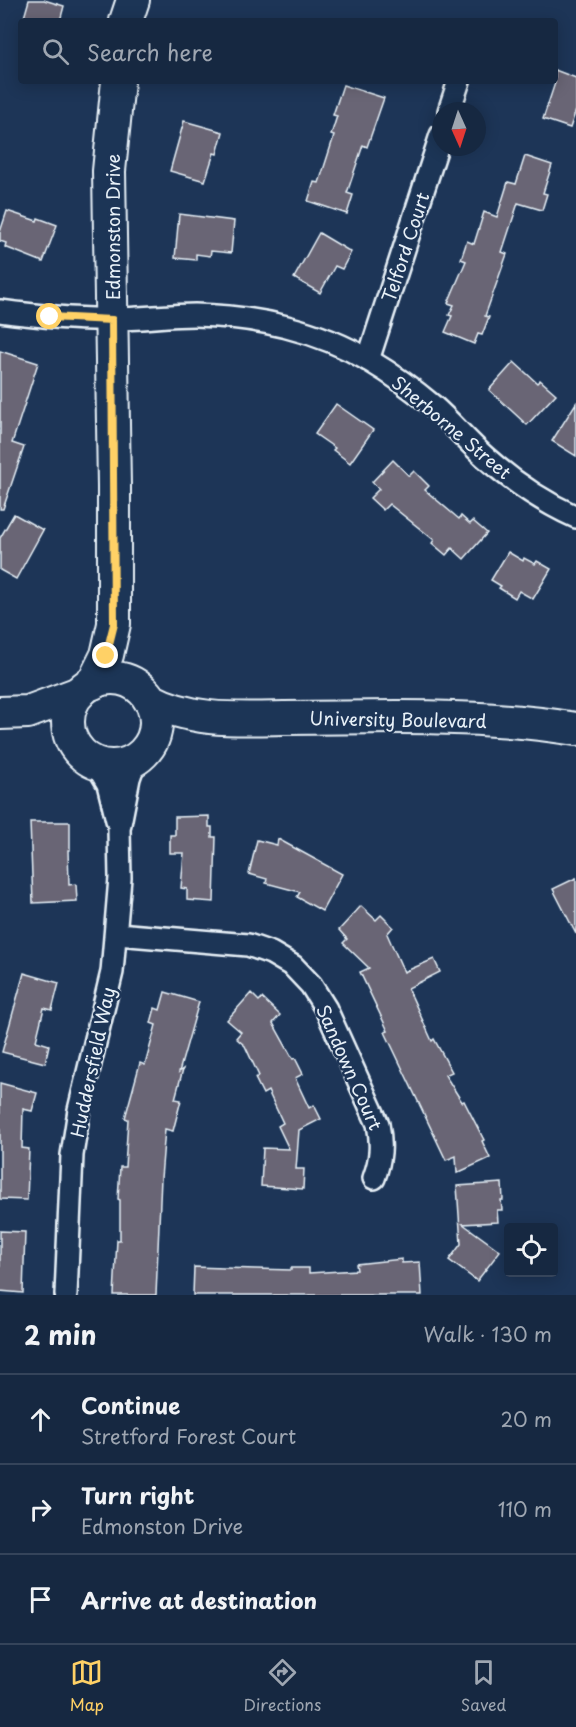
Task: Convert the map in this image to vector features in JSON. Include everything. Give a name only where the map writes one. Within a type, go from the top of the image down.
[{"type":"street","points":[[127,18],[132,0]]},
{"type":"street","name":"Edmonston Drive","points":[[86,688],[107,655],[114,624],[109,171],[118,84]]},
{"type":"street","points":[[452,102],[458,84]]},
{"type":"street","name":"Telford Court","points":[[368,360],[434,156]]},
{"type":"street","name":"Sherborne Street","points":[[0,311],[50,317],[112,320],[196,315],[265,322],[330,341],[368,360],[398,379],[433,406],[486,458],[520,485],[576,517]]},
{"type":"street","name":"Edmonston Drive","points":[[114,624],[142,692]]},
{"type":"street","points":[[116,678],[142,692],[155,711],[156,724],[143,751],[116,765],[95,762],[83,754],[71,738],[40,720],[6,713],[34,710],[103,679],[116,678]]},
{"type":"street","points":[[71,738],[68,724],[70,711],[86,688]]},
{"type":"street","name":"University Boulevard","points":[[142,692],[179,711],[220,719]]},
{"type":"street","name":"University Boulevard","points":[[143,751],[181,727],[220,719],[464,718],[576,729]]},
{"type":"street","name":"Huddersfield Way","points":[[66,1295],[72,1155],[79,1110],[112,972],[120,878],[119,829],[129,778],[143,751]]},
{"type":"street","name":"Huddersfield Way","points":[[95,762],[108,784],[119,829]]},
{"type":"street","name":"Sandown Court","points":[[117,934],[248,945],[271,953],[293,966],[326,1008],[378,1124],[382,1141],[380,1162],[374,1178]]},
{"type":"building","points":[[29,0],[44,0],[64,6],[61,18],[24,18]]},
{"type":"building","points":[[558,71],[576,78],[576,110],[570,128],[543,119],[555,84],[558,84]]},
{"type":"building","points":[[343,85],[384,98],[367,147],[363,145],[347,193],[353,195],[347,214],[308,201],[314,182],[319,183],[334,136],[331,135],[337,116],[333,115]]},
{"type":"building","points":[[184,121],[223,132],[217,154],[214,153],[205,181],[170,171]]},
{"type":"building","points":[[525,156],[552,165],[543,193],[547,194],[542,210],[518,203],[502,252],[507,254],[485,316],[489,317],[482,335],[478,334],[474,344],[445,332],[454,305],[448,303],[466,261],[461,259],[467,241],[474,244],[484,212],[497,217],[508,182],[516,184]]},
{"type":"building","points":[[7,211],[57,225],[43,262],[5,247],[6,243],[0,241],[0,232]]},
{"type":"building","points":[[179,214],[234,221],[231,253],[211,251],[210,256],[196,254],[196,260],[175,258]]},
{"type":"building","points":[[319,233],[351,252],[342,269],[335,266],[320,293],[294,278]]},
{"type":"building","points":[[0,351],[38,363],[12,443],[24,447],[3,509],[0,509]]},
{"type":"building","points":[[514,362],[537,383],[540,380],[556,394],[527,425],[489,390]]},
{"type":"building","points":[[576,403],[576,456],[552,441]]},
{"type":"building","points":[[336,404],[373,430],[350,463],[333,450],[335,448],[315,434]]},
{"type":"building","points":[[393,460],[409,476],[414,471],[429,486],[425,490],[459,519],[461,516],[470,524],[473,521],[487,533],[464,559],[452,548],[446,555],[432,543],[434,540],[389,504],[383,510],[370,498],[379,489],[372,482]]},
{"type":"building","points":[[14,514],[43,530],[16,579],[0,570],[0,538]]},
{"type":"building","points":[[508,552],[523,561],[524,558],[535,564],[537,561],[551,569],[533,599],[519,591],[515,598],[491,580]]},
{"type":"building","points":[[209,816],[212,837],[216,837],[214,902],[187,900],[187,889],[181,888],[184,853],[170,853],[170,835],[175,835],[175,817]]},
{"type":"building","points":[[30,822],[70,822],[69,885],[76,884],[77,901],[33,903]]},
{"type":"building","points":[[278,839],[342,874],[322,911],[297,897],[300,892],[266,883],[267,879],[249,874],[257,840],[277,845]]},
{"type":"building","points":[[576,878],[576,934],[553,889]]},
{"type":"building","points":[[361,906],[376,920],[381,915],[393,927],[387,934],[404,972],[434,959],[440,972],[408,988],[432,1041],[434,1039],[452,1072],[445,1075],[462,1102],[464,1101],[484,1140],[482,1141],[490,1158],[457,1173],[456,1156],[446,1160],[385,1032],[388,1031],[360,972],[369,968],[343,943],[347,939],[339,930]]},
{"type":"building","points":[[24,973],[59,983],[52,1010],[44,1008],[36,1041],[49,1045],[45,1063],[2,1052]]},
{"type":"building","points":[[165,992],[199,1002],[179,1072],[183,1069],[175,1099],[181,1100],[173,1131],[165,1129],[156,1295],[114,1295],[117,1240],[120,1240],[120,1200],[118,1199],[120,1167],[125,1167],[128,1119],[125,1118],[140,1063],[145,1065],[156,1025],[151,1023],[155,1008],[160,1010]]},
{"type":"building","points":[[251,993],[259,1001],[262,998],[280,1015],[273,1023],[303,1074],[295,1078],[309,1108],[314,1105],[321,1119],[299,1130],[296,1169],[304,1169],[303,1189],[261,1186],[263,1148],[289,1149],[278,1126],[283,1123],[268,1091],[263,1094],[255,1078],[259,1076],[245,1046],[236,1038],[241,1032],[227,1020]]},
{"type":"building","points":[[0,1083],[37,1093],[32,1111],[23,1109],[22,1148],[29,1149],[27,1200],[0,1199]]},
{"type":"building","points":[[502,1183],[502,1210],[497,1210],[498,1222],[463,1224],[500,1251],[477,1281],[449,1260],[461,1244],[457,1186]]},
{"type":"building","points":[[0,1231],[25,1232],[23,1293],[0,1291]]},
{"type":"building","points":[[402,1259],[402,1263],[420,1262],[422,1295],[193,1295],[194,1267],[291,1270],[291,1268],[309,1268],[309,1273],[357,1270],[356,1264]]},
{"type":"route","points":[[50,317],[112,320],[114,624],[106,656]]}]
